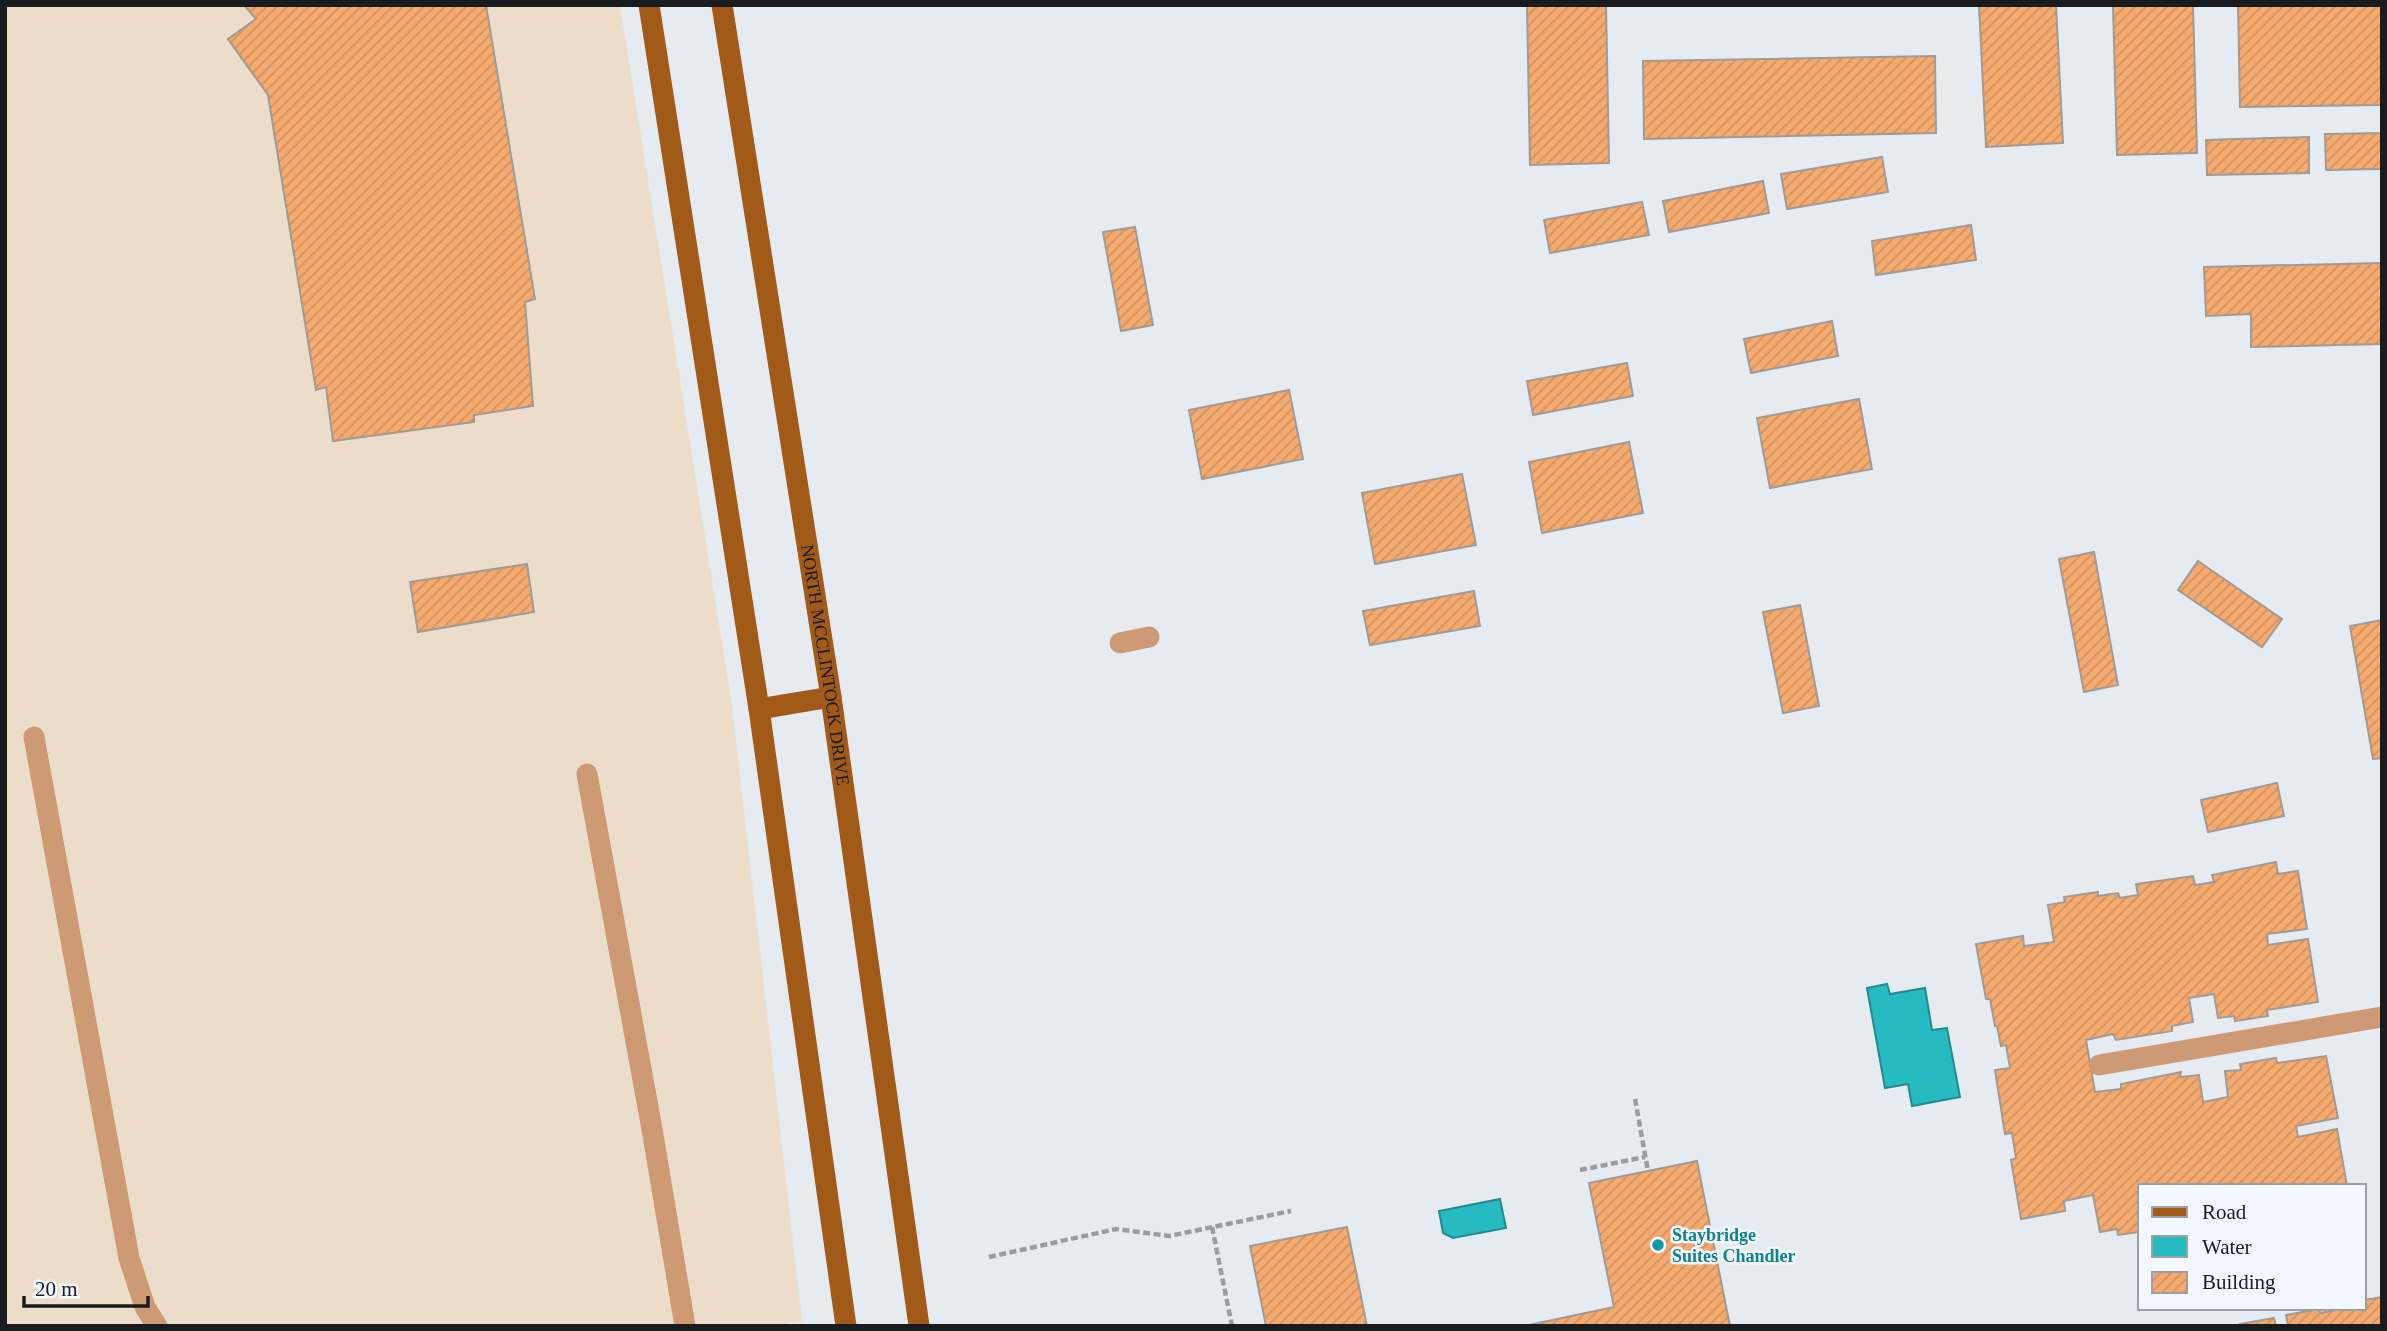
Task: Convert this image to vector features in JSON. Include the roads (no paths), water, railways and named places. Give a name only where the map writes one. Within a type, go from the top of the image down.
[{"type":"main road","points":[[649,5],[759,709],[846,1326]]},
{"type":"main road","name":"NORTH MCCLINTOCK DRIVE","points":[[722,5],[831,698],[919,1326]]},
{"type":"main road","points":[[759,709],[831,698]]},
{"type":"lane","points":[[1120,643],[1149,637]]},
{"type":"lane","points":[[34,737],[129,1258],[145,1307],[158,1326]]},
{"type":"lane","points":[[587,774],[685,1326]]},
{"type":"lane","points":[[2099,1065],[2382,1017]]},
{"type":"water","points":[[1887,984],[1890,994],[1925,988],[1932,1030],[1947,1028],[1960,1097],[1912,1106],[1908,1084],[1885,1088],[1867,988]]},
{"type":"water","points":[[1500,1199],[1506,1228],[1453,1238],[1443,1233],[1439,1211]]},
{"type":"place","name":"Staybridge Suites Chandler","points":[[1658,1245]]}]
